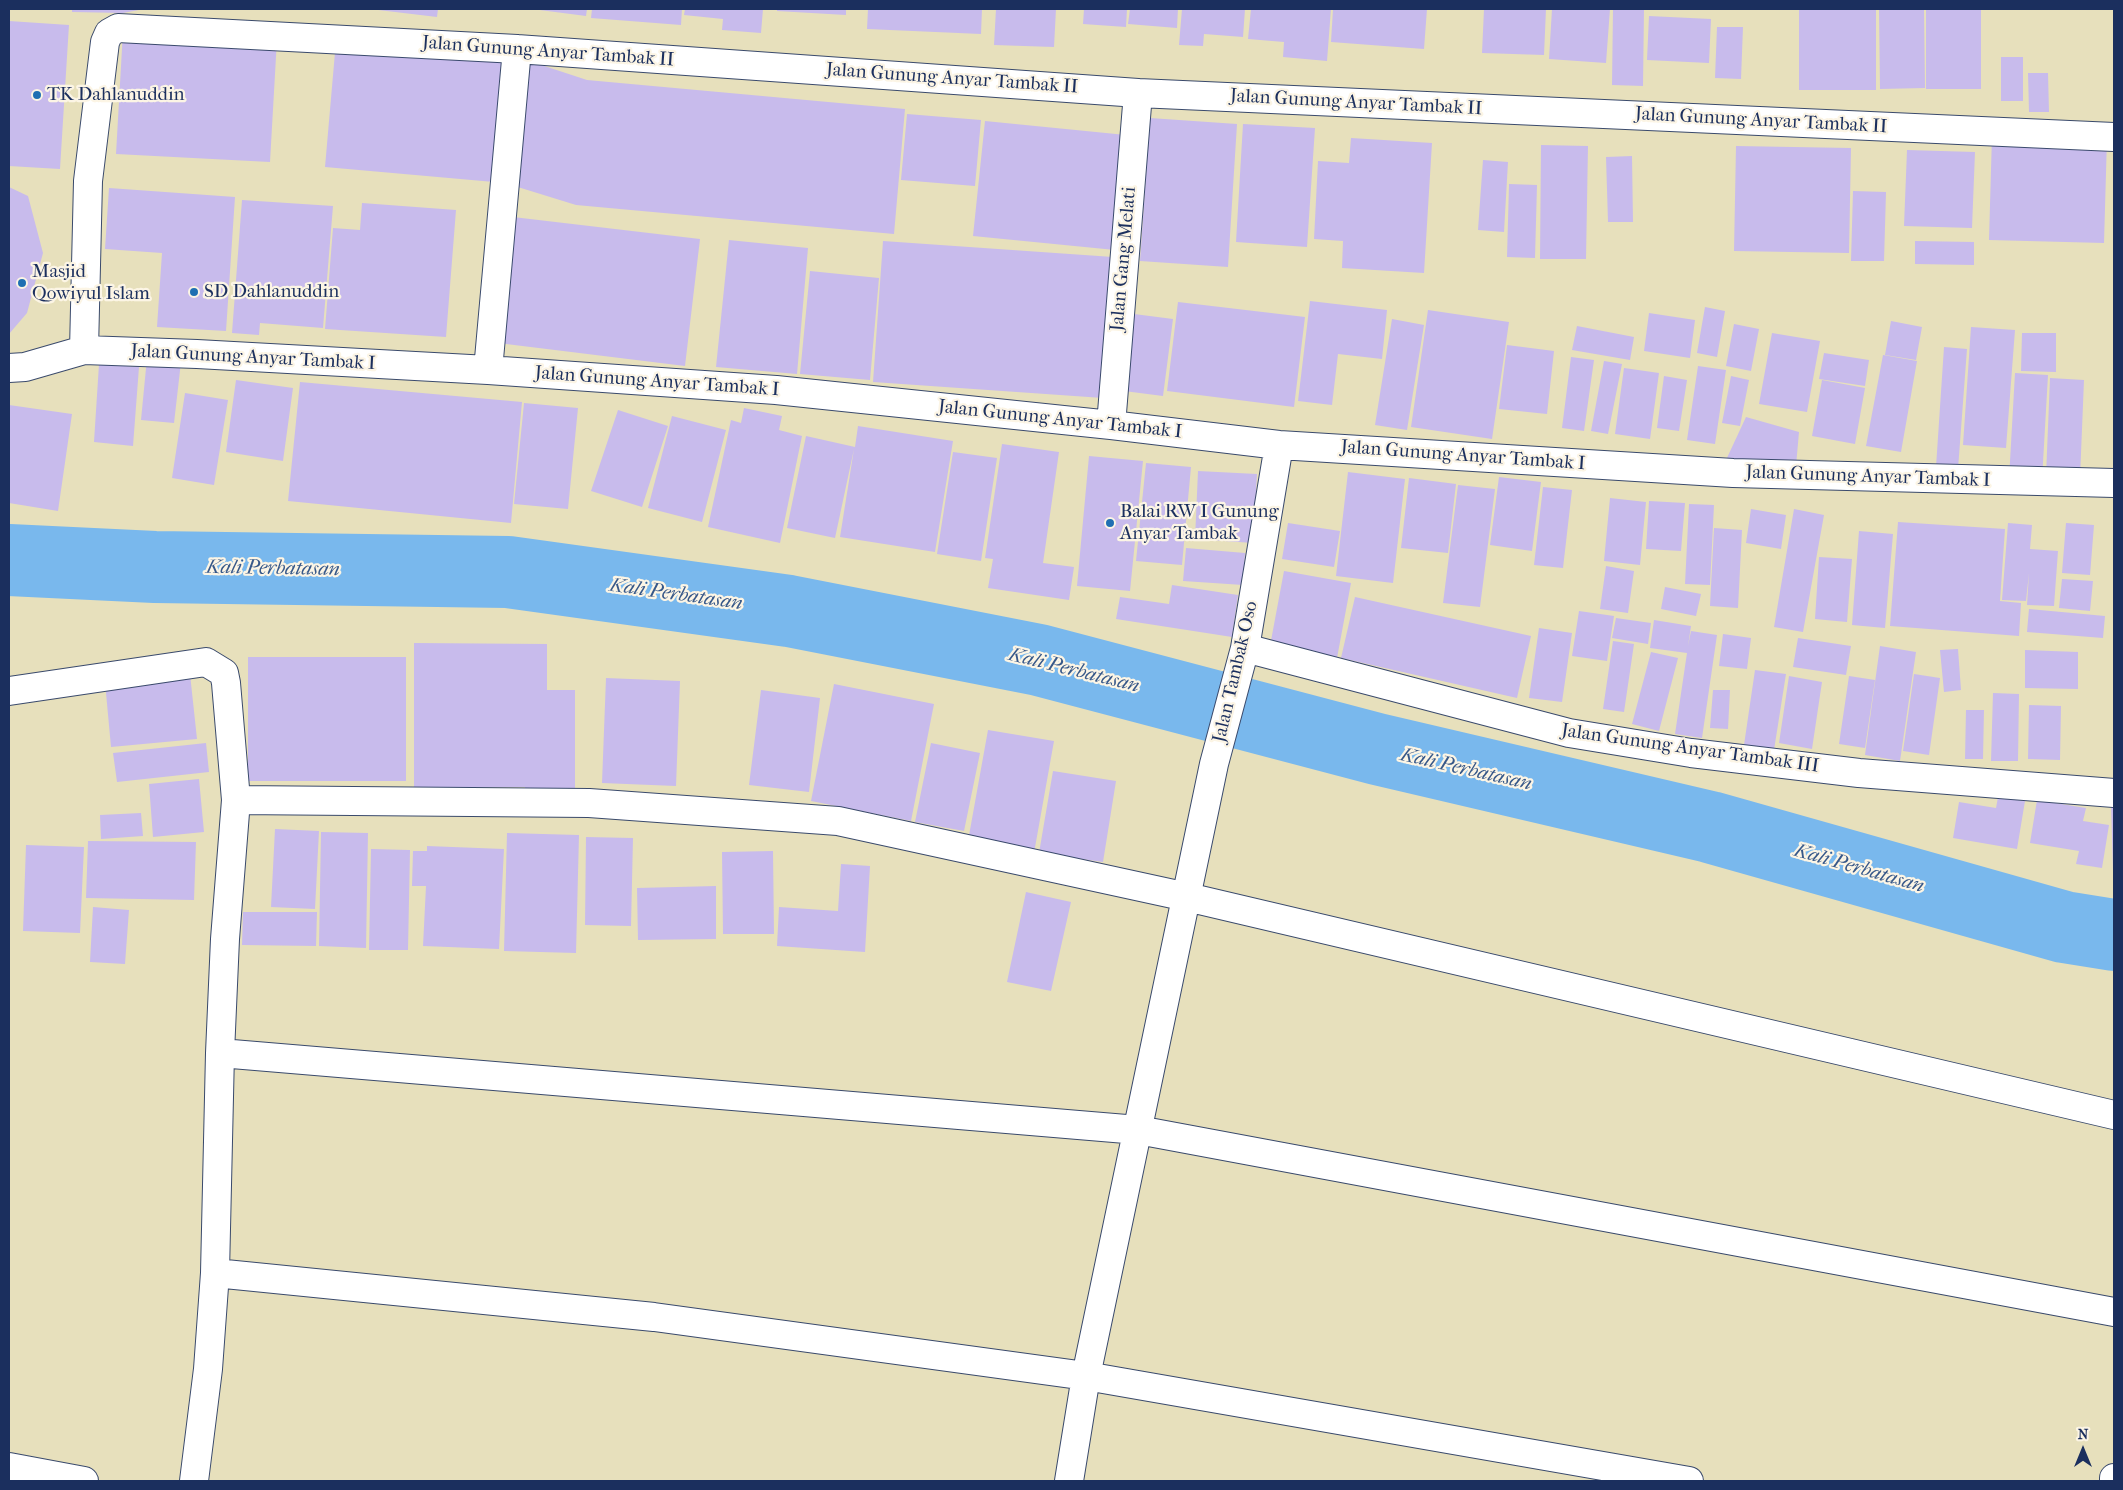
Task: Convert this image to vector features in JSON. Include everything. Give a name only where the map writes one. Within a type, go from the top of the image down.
[{"type":"street","name":"Jalan Gunung Anyar Tambak II","points":[[84,350],[88,181],[106,42],[110,33],[118,28],[517,49],[1138,92],[2114,137]]},
{"type":"street","points":[[488,370],[517,49]]},
{"type":"street","name":"Jalan Gang Melati","points":[[1111,425],[1138,92]]},
{"type":"street","name":"Jalan Gunung Anyar Tambak I","points":[[9,368],[25,367],[84,350],[197,354],[488,370],[776,390],[1111,425],[1279,445],[1733,473],[2106,483]]},
{"type":"street","name":"Jalan Tambak Oso","points":[[1069,1481],[1086,1376],[1214,764],[1243,659],[1279,445]]},
{"type":"street","name":"Jalan Gunung Anyar Tambak III","points":[[1243,659],[1569,733],[1691,753],[1859,773],[2114,793]]},
{"type":"street","points":[[9,691],[206,662],[224,673],[236,800],[225,939],[220,1053],[215,1273],[208,1369],[194,1481]]},
{"type":"street","points":[[236,800],[589,803],[838,821],[1187,897],[2114,1115]]},
{"type":"street","points":[[220,1053],[1138,1130],[2114,1312]]},
{"type":"street","points":[[215,1273],[654,1317],[1086,1376],[1690,1481]]},
{"type":"street","points":[[9,1467],[84,1481]]},
{"type":"building","points":[[72,9],[139,10],[123,13],[72,12]]},
{"type":"building","points":[[370,9],[438,9],[437,17]]},
{"type":"building","points":[[532,9],[587,9],[586,16]]},
{"type":"building","points":[[592,9],[682,9],[681,25],[591,18]]},
{"type":"building","points":[[685,9],[763,9],[761,33],[722,30],[723,19],[684,15]]},
{"type":"building","points":[[777,9],[846,9],[846,15],[777,11]]},
{"type":"building","points":[[868,9],[982,9],[981,34],[867,29]]},
{"type":"building","points":[[996,9],[1056,9],[1054,47],[994,45]]},
{"type":"building","points":[[1084,9],[1127,9],[1126,27],[1083,24]]},
{"type":"building","points":[[1130,9],[1178,9],[1177,28],[1128,24]]},
{"type":"building","points":[[1182,9],[1245,9],[1243,37],[1204,34],[1203,46],[1179,45]]},
{"type":"building","points":[[1251,9],[1331,9],[1327,61],[1283,57],[1284,42],[1248,39]]},
{"type":"building","points":[[1333,9],[1427,9],[1424,49],[1331,42]]},
{"type":"building","points":[[1484,9],[1546,9],[1544,55],[1482,53]]},
{"type":"building","points":[[1552,9],[1610,9],[1606,63],[1549,59]]},
{"type":"building","points":[[1613,9],[1644,9],[1643,86],[1612,85]]},
{"type":"building","points":[[1879,9],[1924,9],[1925,88],[1880,89]]},
{"type":"building","points":[[1926,9],[1981,9],[1981,89],[1926,89]]},
{"type":"building","points":[[1799,10],[1876,10],[1876,90],[1799,90]]},
{"type":"building","points":[[1649,16],[1711,19],[1709,63],[1647,60]]},
{"type":"building","name":"TK Dahlanuddin","points":[[9,21],[69,25],[60,169],[9,166]]},
{"type":"building","points":[[1717,27],[1743,27],[1741,79],[1715,78]]},
{"type":"building","points":[[123,31],[277,39],[270,162],[116,154]]},
{"type":"building","points":[[336,41],[505,57],[494,182],[325,167]]},
{"type":"building","points":[[2001,57],[2023,57],[2023,101],[2001,101]]},
{"type":"building","points":[[520,58],[587,80],[905,109],[894,234],[576,205],[508,184]]},
{"type":"building","points":[[2028,73],[2048,73],[2049,112],[2029,112]]},
{"type":"building","points":[[907,114],[981,120],[975,186],[901,180]]},
{"type":"building","points":[[1150,118],[1237,124],[1228,267],[1140,261]]},
{"type":"building","points":[[985,121],[1126,135],[1115,250],[973,236]]},
{"type":"building","points":[[1243,124],[1315,128],[1307,247],[1236,242]]},
{"type":"building","points":[[1992,135],[2107,138],[2104,243],[1989,240]]},
{"type":"building","points":[[1351,138],[1432,143],[1424,273],[1342,268],[1343,241],[1314,239],[1318,161],[1349,163]]},
{"type":"building","points":[[1541,145],[1588,146],[1586,259],[1540,259]]},
{"type":"building","points":[[1736,146],[1851,148],[1849,253],[1734,251]]},
{"type":"building","points":[[1907,150],[1975,152],[1972,228],[1904,226]]},
{"type":"building","points":[[1632,156],[1633,222],[1608,222],[1606,157]]},
{"type":"building","points":[[1483,160],[1508,162],[1504,232],[1478,230]]},
{"type":"building","points":[[1509,184],[1537,185],[1535,258],[1507,257]]},
{"type":"building","name":"Masjid Qowiyul Islam","points":[[9,187],[28,196],[43,253],[27,313],[9,334]]},
{"type":"building","name":"SD Dahlanuddin","points":[[109,188],[235,197],[226,331],[157,327],[162,253],[105,249]]},
{"type":"building","points":[[1853,191],[1886,192],[1884,261],[1851,261]]},
{"type":"building","points":[[242,200],[333,206],[323,328],[260,323],[259,335],[232,333]]},
{"type":"building","points":[[362,203],[456,210],[446,337],[325,329],[333,228],[360,230]]},
{"type":"building","points":[[513,217],[700,239],[685,366],[498,343]]},
{"type":"building","points":[[729,240],[808,248],[797,374],[716,367]]},
{"type":"building","points":[[883,241],[1113,257],[1103,398],[873,382]]},
{"type":"building","points":[[1915,241],[1974,242],[1974,265],[1915,264]]},
{"type":"building","points":[[810,271],[879,278],[870,380],[800,374]]},
{"type":"building","points":[[1310,301],[1387,310],[1382,359],[1338,354],[1332,405],[1298,401]]},
{"type":"building","points":[[1178,302],[1305,317],[1294,407],[1167,391]]},
{"type":"building","points":[[1705,307],[1725,311],[1717,357],[1697,353]]},
{"type":"building","points":[[1428,310],[1509,322],[1492,439],[1411,427]]},
{"type":"building","points":[[1649,313],[1695,320],[1690,358],[1644,351]]},
{"type":"building","points":[[1134,314],[1173,319],[1163,396],[1124,391]]},
{"type":"building","points":[[1392,319],[1424,325],[1407,430],[1375,425]]},
{"type":"building","points":[[1891,321],[1922,327],[1916,360],[1885,355]]},
{"type":"building","points":[[1734,324],[1759,329],[1751,371],[1726,366]]},
{"type":"building","points":[[1577,326],[1634,337],[1630,360],[1572,350]]},
{"type":"building","points":[[1971,327],[2015,330],[2006,448],[1963,445]]},
{"type":"building","points":[[1772,333],[1820,341],[1807,412],[1759,404]]},
{"type":"building","points":[[2022,333],[2056,333],[2056,372],[2021,371]]},
{"type":"building","points":[[1507,345],[1554,351],[1547,414],[1499,409]]},
{"type":"building","points":[[1944,347],[1967,349],[1958,469],[1936,467]]},
{"type":"building","points":[[1824,353],[1869,360],[1865,386],[1819,379]]},
{"type":"building","points":[[1883,355],[1917,361],[1901,452],[1866,446]]},
{"type":"building","points":[[1571,357],[1594,360],[1584,431],[1562,428]]},
{"type":"building","points":[[147,358],[181,362],[174,423],[141,420]]},
{"type":"building","points":[[1604,361],[1622,364],[1608,434],[1591,431]]},
{"type":"building","points":[[99,364],[139,367],[133,446],[94,442]]},
{"type":"building","points":[[1698,366],[1726,370],[1715,444],[1687,440]]},
{"type":"building","points":[[1624,368],[1659,373],[1650,439],[1615,434]]},
{"type":"building","points":[[2015,373],[2048,375],[2042,480],[2009,479]]},
{"type":"building","points":[[1664,376],[1687,380],[1679,431],[1657,428]]},
{"type":"building","points":[[1731,376],[1749,380],[1740,426],[1722,423]]},
{"type":"building","points":[[2050,378],[2084,380],[2080,478],[2046,476]]},
{"type":"building","points":[[236,380],[293,388],[283,461],[226,452]]},
{"type":"building","points":[[1822,380],[1865,388],[1855,444],[1812,436]]},
{"type":"building","points":[[300,382],[522,402],[511,523],[288,501]]},
{"type":"building","points":[[185,393],[228,400],[214,485],[172,478]]},
{"type":"building","points":[[524,403],[578,408],[568,509],[514,504]]},
{"type":"building","points":[[9,405],[72,414],[58,511],[9,503]]},
{"type":"building","points":[[744,408],[782,416],[779,430],[802,436],[780,543],[708,527],[731,420],[741,423]]},
{"type":"building","points":[[618,410],[668,426],[642,507],[591,491]]},
{"type":"building","points":[[672,416],[726,430],[702,522],[648,508]]},
{"type":"building","points":[[1746,417],[1799,432],[1796,466],[1726,460]]},
{"type":"building","points":[[858,426],[953,441],[935,552],[840,537],[854,449],[835,538],[787,528],[806,436],[855,447]]},
{"type":"building","points":[[1002,444],[1059,452],[1043,563],[1074,567],[1069,600],[988,588],[993,559],[985,558]]},
{"type":"building","points":[[953,452],[997,458],[981,561],[937,554]]},
{"type":"building","name":"Balai RW I Gunung Anyar Tambak","points":[[1089,456],[1143,461],[1130,591],[1077,586]]},
{"type":"building","points":[[1146,463],[1191,467],[1182,565],[1136,561]]},
{"type":"building","points":[[1198,471],[1257,474],[1253,543],[1195,539]]},
{"type":"building","points":[[1348,472],[1405,479],[1393,583],[1336,576]]},
{"type":"building","points":[[1499,477],[1541,482],[1532,551],[1490,545]]},
{"type":"building","points":[[1409,478],[1456,484],[1448,553],[1401,548]]},
{"type":"building","points":[[1458,485],[1495,489],[1480,607],[1443,603]]},
{"type":"building","points":[[1543,487],[1572,490],[1563,568],[1534,565]]},
{"type":"building","points":[[1610,498],[1646,502],[1640,565],[1604,561]]},
{"type":"building","points":[[1649,501],[1685,503],[1681,551],[1646,549]]},
{"type":"building","points":[[1689,504],[1714,505],[1710,585],[1685,584]]},
{"type":"building","points":[[1751,509],[1786,515],[1781,549],[1746,543]]},
{"type":"building","points":[[1794,509],[1824,515],[1803,632],[1774,627]]},
{"type":"building","points":[[1898,522],[2005,529],[2000,601],[2021,603],[2019,636],[1890,626]]},
{"type":"building","points":[[1288,523],[1340,531],[1334,567],[1282,559]]},
{"type":"building","points":[[2008,523],[2032,525],[2030,549],[2058,551],[2054,606],[2027,605],[2029,573],[2026,601],[2002,600]]},
{"type":"building","points":[[2066,523],[2094,525],[2090,575],[2062,573]]},
{"type":"building","points":[[1714,528],[1742,530],[1738,608],[1710,606]]},
{"type":"building","points":[[1859,531],[1893,534],[1885,628],[1852,625]]},
{"type":"building","points":[[1186,548],[1245,553],[1243,585],[1183,581]]},
{"type":"building","points":[[1819,557],[1852,559],[1847,622],[1815,619]]},
{"type":"building","points":[[1606,566],[1634,571],[1628,613],[1600,609]]},
{"type":"building","points":[[1284,571],[1351,583],[1337,658],[1270,646]]},
{"type":"building","points":[[2062,579],[2093,581],[2090,611],[2059,608]]},
{"type":"building","points":[[1172,585],[1238,595],[1232,637],[1116,619],[1120,597],[1169,604]]},
{"type":"building","points":[[1665,587],[1701,594],[1696,616],[1661,609]]},
{"type":"building","points":[[1355,597],[1531,636],[1517,698],[1341,658]]},
{"type":"building","points":[[2029,609],[2105,616],[2103,638],[2027,632]]},
{"type":"building","points":[[1579,611],[1614,616],[1607,661],[1572,656]]},
{"type":"building","points":[[1616,618],[1651,623],[1648,644],[1612,638]]},
{"type":"building","points":[[1654,620],[1691,626],[1688,646],[1691,631],[1717,635],[1702,738],[1675,734],[1687,653],[1650,648]]},
{"type":"building","points":[[1539,628],[1572,633],[1562,702],[1529,698]]},
{"type":"building","points":[[1723,634],[1751,638],[1747,669],[1719,666]]},
{"type":"building","points":[[1798,638],[1851,646],[1846,675],[1793,667]]},
{"type":"building","points":[[1613,641],[1634,644],[1624,712],[1603,709]]},
{"type":"building","points":[[414,643],[547,644],[547,690],[575,690],[575,795],[525,795],[525,787],[414,787]]},
{"type":"building","points":[[1880,646],[1916,652],[1900,761],[1865,755]]},
{"type":"building","points":[[1958,649],[1961,690],[1944,692],[1940,650]]},
{"type":"building","points":[[2025,650],[2078,652],[2078,689],[2025,688]]},
{"type":"building","points":[[1651,652],[1678,658],[1659,731],[1632,724]]},
{"type":"building","points":[[248,657],[406,657],[406,781],[248,781]]},
{"type":"building","points":[[1755,670],[1786,674],[1774,750],[1744,745]]},
{"type":"building","points":[[190,674],[197,739],[111,747],[105,682]]},
{"type":"building","points":[[1914,674],[1940,678],[1929,755],[1903,751]]},
{"type":"building","points":[[1789,676],[1822,682],[1812,749],[1779,743]]},
{"type":"building","points":[[1849,676],[1875,680],[1865,748],[1839,744]]},
{"type":"building","points":[[606,678],[680,681],[676,786],[602,783]]},
{"type":"building","points":[[834,684],[934,704],[911,821],[811,801]]},
{"type":"building","points":[[761,690],[820,698],[809,792],[749,785]]},
{"type":"building","points":[[1713,690],[1730,690],[1728,729],[1710,728]]},
{"type":"building","points":[[1993,693],[2019,694],[2018,761],[1991,761]]},
{"type":"building","points":[[2029,705],[2061,706],[2060,760],[2028,759]]},
{"type":"building","points":[[1966,710],[1984,710],[1983,759],[1965,759]]},
{"type":"building","points":[[988,730],[1054,741],[1034,853],[968,841]]},
{"type":"building","points":[[206,743],[209,772],[117,782],[113,753]]},
{"type":"building","points":[[931,743],[980,753],[964,831],[915,822]]},
{"type":"building","points":[[1053,771],[1116,781],[1103,862],[1039,853]]},
{"type":"building","points":[[199,779],[204,832],[153,837],[149,784]]},
{"type":"building","points":[[1998,797],[2025,801],[2017,849],[1953,838],[1959,802],[1996,808]]},
{"type":"building","points":[[2037,800],[2086,808],[2083,821],[2109,825],[2102,868],[2076,864],[2079,851],[2030,843]]},
{"type":"building","points":[[2111,805],[2114,805],[2114,871],[2113,871]]},
{"type":"building","points":[[141,813],[143,836],[101,839],[100,815]]},
{"type":"building","points":[[275,829],[319,831],[315,909],[271,907]]},
{"type":"building","points":[[321,832],[368,833],[366,948],[319,946]]},
{"type":"building","points":[[507,833],[579,835],[576,953],[504,951]]},
{"type":"building","points":[[586,837],[633,838],[631,926],[585,925]]},
{"type":"building","points":[[88,841],[196,842],[194,900],[86,898]]},
{"type":"building","points":[[26,845],[84,847],[80,933],[23,931]]},
{"type":"building","points":[[427,846],[504,849],[499,949],[423,946],[426,886],[412,886],[413,851],[427,851]]},
{"type":"building","points":[[371,849],[410,850],[408,950],[369,950]]},
{"type":"building","points":[[773,851],[774,934],[723,934],[722,852]]},
{"type":"building","points":[[841,864],[870,866],[865,952],[777,946],[779,907],[838,911]]},
{"type":"building","points":[[716,886],[716,939],[638,940],[637,888]]},
{"type":"building","points":[[1026,892],[1071,902],[1051,991],[1007,982]]},
{"type":"building","points":[[93,907],[129,910],[125,964],[90,962]]},
{"type":"building","points":[[243,912],[317,912],[316,946],[242,945]]},
{"type":"waterway","name":"Kali Perbatasan","points":[[9,560],[155,567],[508,572],[789,611],[1039,660],[1377,749],[1710,827],[2064,927],[2114,935]]},
{"type":"place","name":"TK Dahlanuddin","points":[[37,95]]},
{"type":"place","name":"Masjid Qowiyul Islam","points":[[22,283]]},
{"type":"place","name":"SD Dahlanuddin","points":[[194,292]]},
{"type":"place","name":"Balai RW I Gunung Anyar Tambak","points":[[1110,523]]}]
